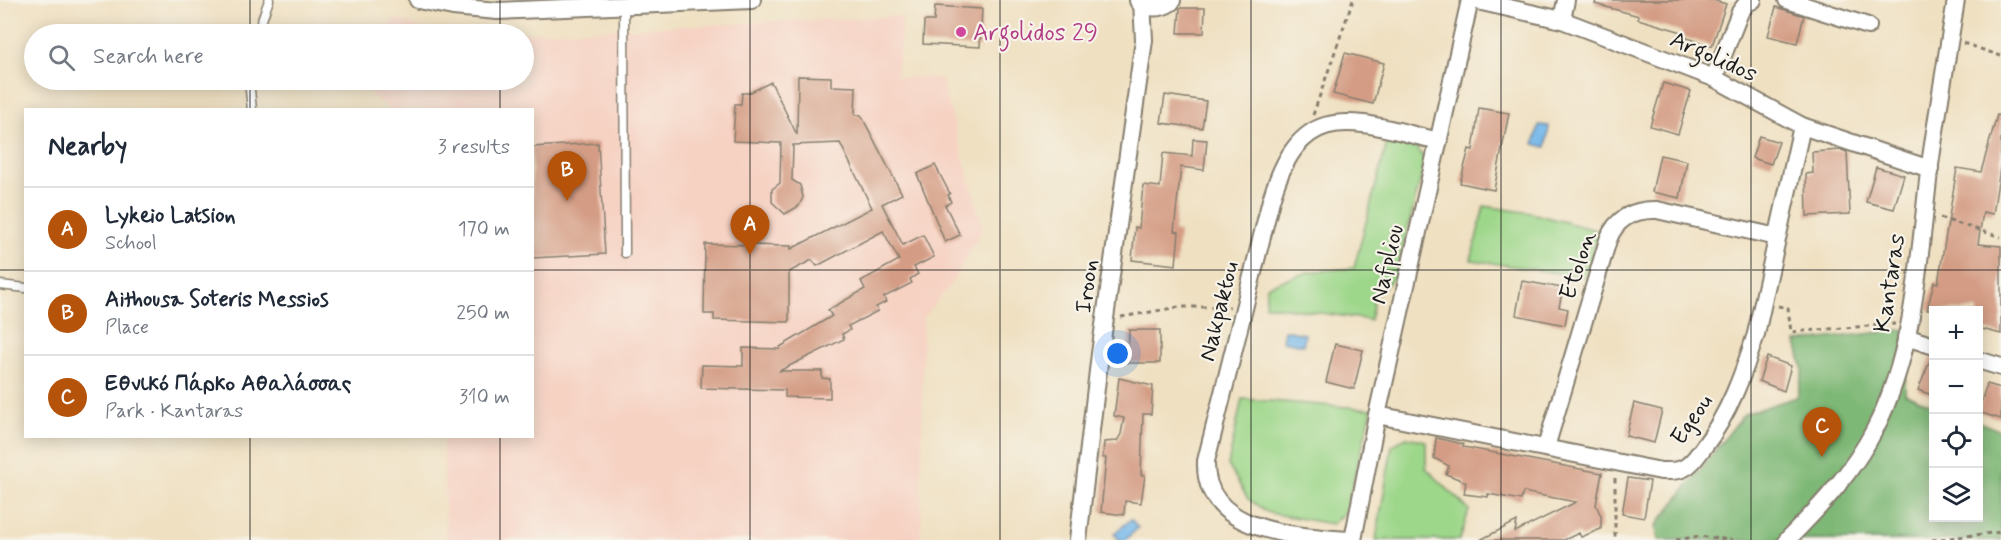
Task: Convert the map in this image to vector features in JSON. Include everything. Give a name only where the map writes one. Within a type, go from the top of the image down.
[{"type":"street","points":[[418,0],[453,7],[497,11],[752,0]]},
{"type":"street","name":"Argolidos","points":[[1472,0],[1562,20],[1714,78],[1802,126],[1930,169]]},
{"type":"street","name":"Nafpliou","points":[[1351,540],[1377,415],[1472,0]]},
{"type":"street","points":[[1562,20],[1566,0]]},
{"type":"street","points":[[1714,78],[1740,12],[1747,3],[1753,0]]},
{"type":"street","points":[[1787,0],[1868,26]]},
{"type":"street","name":"Kantaras","points":[[1787,540],[1830,495],[1866,446],[1882,415],[1907,330],[1956,0]]},
{"type":"street","name":"Iroon","points":[[1078,540],[1105,320],[1144,40],[1154,1]]},
{"type":"street","name":"Nakpaktou","points":[[1351,540],[1295,534],[1247,522],[1226,510],[1211,492],[1206,477],[1206,461],[1276,182],[1294,150],[1306,136],[1317,129],[1333,123],[1350,121],[1439,141]]},
{"type":"street","name":"Egeou","points":[[1377,415],[1668,471],[1680,470],[1692,463],[1717,429],[1737,390],[1756,334],[1802,126]]},
{"type":"street","name":"Etolon","points":[[1546,447],[1608,240],[1619,221],[1639,211],[1657,210],[1777,237]]},
{"type":"street","points":[[1907,330],[1929,343]]},
{"type":"street","points":[[1983,362],[2001,367]]},
{"type":"lane","points":[[261,24],[269,0]]},
{"type":"lane","points":[[624,5],[625,253]]},
{"type":"lane","points":[[250,90],[252,108]]},
{"type":"lane","points":[[0,285],[24,288]]},
{"type":"path","points":[[1317,129],[1312,117],[1353,0]]},
{"type":"path","points":[[1950,39],[2001,56]]},
{"type":"path","points":[[1925,213],[2001,237]]},
{"type":"path","points":[[1763,303],[1788,308],[1791,332],[1907,330]]},
{"type":"path","points":[[1105,320],[1179,307],[1244,307]]},
{"type":"path","points":[[1614,461],[1615,540]]},
{"type":"path","points":[[1932,540],[2001,532]]},
{"type":"path","points":[[1676,540],[1699,536],[1732,540]]},
{"type":"shaded area","points":[[903,16],[896,77],[941,78],[983,228],[952,283],[923,318],[921,540],[446,540],[443,438],[534,438],[534,108],[389,108],[365,90],[534,90],[534,32]]},
{"type":"shaded area","points":[[395,19],[410,24],[392,24]]},
{"type":"green space","points":[[1388,139],[1417,148],[1424,159],[1395,277],[1375,296],[1370,320],[1265,305],[1267,286],[1308,272],[1354,268]]},
{"type":"green space","points":[[1484,206],[1531,213],[1599,231],[1585,277],[1471,260]]},
{"type":"green space","points":[[1907,329],[1905,394],[1929,403],[1929,522],[1983,522],[1983,424],[2001,431],[2001,540],[1658,540],[1656,526],[1744,414],[1797,397],[1803,370],[1796,342]]},
{"type":"green space","points":[[1242,399],[1372,409],[1345,512],[1332,524],[1269,513],[1248,499],[1228,465]]},
{"type":"green space","points":[[1406,437],[1426,441],[1426,468],[1469,510],[1460,540],[1376,540],[1392,446]]},
{"type":"water","points":[[1539,125],[1549,126],[1546,147],[1534,144]]},
{"type":"water","points":[[1284,330],[1305,334],[1303,345],[1282,341]]},
{"type":"water","points":[[1131,519],[1138,528],[1125,540],[1120,540],[1114,534]]},
{"type":"building","points":[[1596,0],[1713,0],[1726,4],[1712,46],[1681,36],[1682,32],[1638,19],[1639,16],[1595,4]]},
{"type":"building","points":[[935,6],[982,9],[980,47],[923,44],[924,21],[934,21]]},
{"type":"building","points":[[1776,7],[1804,16],[1797,43],[1768,36]]},
{"type":"building","points":[[1180,8],[1205,8],[1204,33],[1178,33]]},
{"type":"building","points":[[1345,53],[1384,63],[1373,104],[1333,94]]},
{"type":"building","points":[[798,76],[831,77],[831,86],[856,87],[855,115],[861,115],[902,194],[882,204],[903,245],[923,235],[934,257],[914,267],[918,274],[910,279],[912,283],[884,297],[886,302],[876,307],[878,311],[848,326],[850,330],[842,334],[844,339],[779,371],[822,371],[822,378],[830,379],[830,398],[785,397],[785,390],[701,388],[702,365],[743,366],[743,348],[780,349],[832,316],[828,310],[865,289],[861,281],[899,260],[883,231],[817,266],[812,260],[789,272],[789,322],[714,320],[714,314],[704,314],[705,244],[791,246],[791,249],[872,208],[840,143],[793,145],[792,180],[800,185],[803,197],[799,206],[785,214],[772,202],[772,189],[780,183],[781,143],[733,141],[735,104],[741,104],[742,93],[749,93],[771,82],[797,135]]},
{"type":"building","points":[[1663,83],[1691,91],[1678,134],[1650,126]]},
{"type":"building","points":[[1165,95],[1206,101],[1202,128],[1161,123]]},
{"type":"building","points":[[1479,108],[1509,113],[1494,190],[1460,183],[1469,149],[1473,150]]},
{"type":"building","points":[[1997,115],[2001,116],[2001,162],[1993,214],[1983,212],[1978,244],[2001,246],[2001,334],[1983,329],[1983,306],[1929,306],[1927,310],[1934,282],[1938,283],[1957,168],[1981,172]]},
{"type":"building","points":[[1759,136],[1779,142],[1771,164],[1752,158]]},
{"type":"building","points":[[1193,139],[1207,140],[1204,170],[1181,167],[1174,231],[1179,232],[1176,265],[1132,260],[1135,227],[1139,228],[1143,185],[1160,187],[1163,153],[1192,156]]},
{"type":"building","points":[[598,143],[605,254],[534,258],[534,147]]},
{"type":"building","points":[[1841,150],[1847,152],[1850,214],[1807,216],[1806,174],[1813,173],[1812,152]]},
{"type":"building","points":[[1660,155],[1687,161],[1680,198],[1652,192]]},
{"type":"building","points":[[935,165],[950,194],[948,195],[951,202],[945,205],[960,235],[945,242],[917,174]]},
{"type":"building","points":[[1876,167],[1904,175],[1894,209],[1866,202]]},
{"type":"building","points":[[1522,281],[1563,288],[1559,307],[1568,309],[1565,325],[1516,315]]},
{"type":"building","points":[[1129,330],[1160,330],[1160,363],[1128,363]]},
{"type":"building","points":[[1335,344],[1363,350],[1354,389],[1326,382]]},
{"type":"building","points":[[1767,357],[1791,366],[1784,391],[1759,381]]},
{"type":"building","points":[[1929,363],[1929,394],[1918,390]]},
{"type":"building","points":[[1119,378],[1153,386],[1151,414],[1143,414],[1141,475],[1145,475],[1141,503],[1125,501],[1124,515],[1101,512],[1106,458],[1103,458],[1104,442],[1117,441],[1124,418],[1114,416]]},
{"type":"building","points":[[1987,384],[2001,388],[2001,419],[1983,414],[1983,396]]},
{"type":"building","points":[[1634,403],[1662,410],[1654,443],[1626,436]]},
{"type":"building","points":[[1436,438],[1463,444],[1463,447],[1602,473],[1596,505],[1601,516],[1601,529],[1581,537],[1579,533],[1564,540],[1480,540],[1517,521],[1515,532],[1576,502],[1523,492],[1521,500],[1488,494],[1488,497],[1464,494],[1466,482],[1446,474],[1449,466],[1434,458]]},
{"type":"building","points":[[1628,478],[1650,481],[1644,518],[1622,514]]},
{"type":"place","name":"Argolidos 29","points":[[961,32]]},
{"type":"place","name":"Aithousa Soteris Messios","points":[[567,201]]},
{"type":"place","name":"Lykeio Latsion","points":[[750,255]]},
{"type":"place","name":"Εθνικό Πάρκο Αθαλάσσας","points":[[1822,457]]}]
